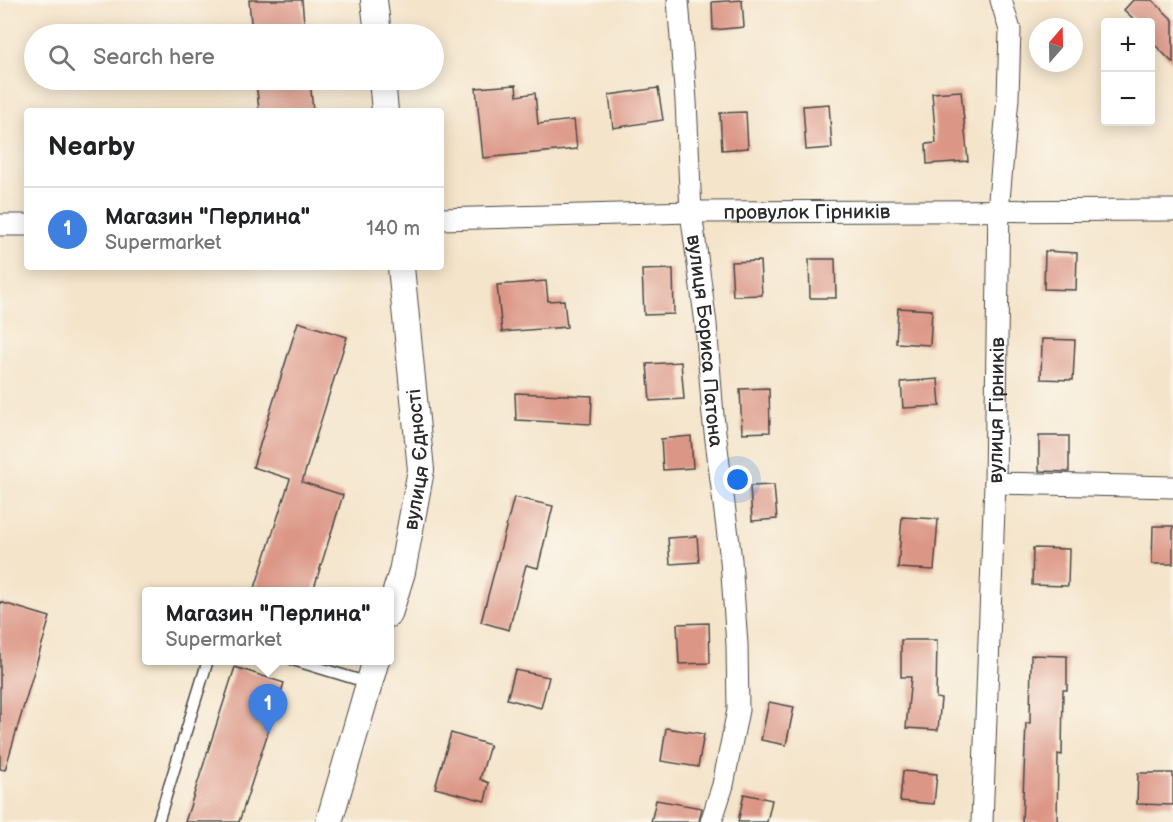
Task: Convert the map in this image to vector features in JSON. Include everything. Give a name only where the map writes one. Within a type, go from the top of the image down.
[{"type":"street","points":[[374,0],[377,24]]},
{"type":"street","name":"вулиця Бориса Патона","points":[[678,0],[686,101],[691,212],[706,324],[713,416],[731,560],[737,645],[738,710],[723,785],[711,822]]},
{"type":"street","name":"вулиця Гірників","points":[[982,822],[995,483],[999,212],[1008,98],[1010,30],[1000,0]]},
{"type":"street","points":[[383,90],[385,108]]},
{"type":"street","name":"провулок Гірників","points":[[444,219],[691,212],[1173,210]]},
{"type":"street","points":[[0,225],[24,225]]},
{"type":"street","name":"вулиця Єдності","points":[[394,600],[402,572],[421,470],[401,270]]},
{"type":"street","points":[[995,483],[1173,487]]},
{"type":"street","points":[[329,822],[373,672]]},
{"type":"lane","points":[[158,822],[206,665]]},
{"type":"lane","points":[[326,665],[373,672]]},
{"type":"building","points":[[249,0],[302,0],[304,24],[251,24]]},
{"type":"building","points":[[742,0],[744,27],[713,30],[712,2]]},
{"type":"building","points":[[1133,0],[1152,0],[1173,20],[1173,63],[1155,45],[1155,18],[1133,18],[1124,10]]},
{"type":"building","points":[[516,85],[517,96],[535,93],[538,124],[574,120],[577,149],[483,158],[476,88]]},
{"type":"building","points":[[658,88],[663,120],[613,128],[609,95]]},
{"type":"building","points":[[257,90],[311,90],[313,108],[259,108]]},
{"type":"building","points":[[961,91],[968,161],[927,164],[926,144],[936,143],[932,93]]},
{"type":"building","points":[[829,104],[832,148],[806,150],[803,106]]},
{"type":"building","points":[[746,112],[748,148],[722,150],[720,113]]},
{"type":"building","points":[[1045,251],[1077,253],[1076,290],[1044,289]]},
{"type":"building","points":[[809,259],[835,259],[836,298],[810,298]]},
{"type":"building","points":[[760,261],[762,295],[733,296],[731,262]]},
{"type":"building","points":[[673,269],[674,314],[644,315],[642,270]]},
{"type":"building","points":[[546,281],[548,301],[564,300],[567,327],[502,332],[497,285]]},
{"type":"building","points":[[898,308],[932,310],[930,345],[896,343]]},
{"type":"building","points":[[298,322],[347,337],[302,482],[343,495],[314,587],[255,587],[290,479],[253,467]]},
{"type":"building","points":[[1042,339],[1075,340],[1073,380],[1041,379]]},
{"type":"building","points":[[681,362],[684,399],[650,401],[647,364]]},
{"type":"building","points":[[938,379],[940,406],[903,408],[901,382]]},
{"type":"building","points":[[769,388],[770,432],[742,433],[740,389]]},
{"type":"building","points":[[515,393],[592,396],[591,424],[516,420]]},
{"type":"building","points":[[691,436],[693,468],[663,470],[661,439]]},
{"type":"building","points":[[1039,436],[1069,436],[1069,472],[1039,471]]},
{"type":"building","points":[[774,485],[777,519],[752,521],[750,486]]},
{"type":"building","points":[[514,497],[553,506],[538,568],[526,565],[509,630],[481,622]]},
{"type":"building","points":[[902,517],[938,519],[934,570],[898,568]]},
{"type":"building","points":[[1153,526],[1173,526],[1173,564],[1152,564]]},
{"type":"building","points":[[697,536],[699,562],[670,564],[668,538]]},
{"type":"building","points":[[1033,548],[1069,549],[1068,586],[1032,585]]},
{"type":"building","points":[[0,602],[50,617],[5,770],[0,769]]},
{"type":"building","points":[[709,623],[710,663],[679,664],[677,624]]},
{"type":"building","points":[[901,640],[937,640],[936,698],[941,699],[938,730],[906,728],[911,677],[901,677]]},
{"type":"building","points":[[1031,655],[1067,656],[1067,690],[1063,690],[1062,755],[1058,754],[1057,822],[1022,822],[1026,723],[1030,723]]},
{"type":"building","points":[[235,667],[284,683],[239,822],[185,822]]},
{"type":"building","points":[[515,670],[549,677],[541,708],[507,699]]},
{"type":"building","points":[[769,702],[794,707],[786,745],[761,740]]},
{"type":"building","points":[[666,728],[704,734],[698,767],[661,761]]},
{"type":"building","points":[[451,733],[490,745],[480,779],[489,783],[485,801],[435,788]]},
{"type":"building","points":[[903,771],[937,774],[934,804],[900,801]]},
{"type":"building","points":[[1138,773],[1173,773],[1173,805],[1137,804]]},
{"type":"building","points":[[744,794],[772,800],[767,822],[738,822]]},
{"type":"building","points":[[656,800],[702,808],[699,822],[651,822]]},
{"type":"place","name":"Магазин \"Перлина\"","points":[[268,734]]}]
